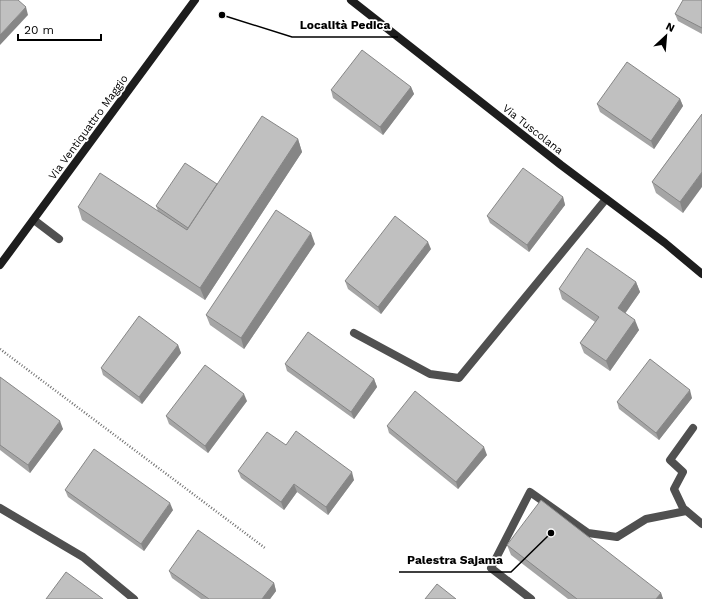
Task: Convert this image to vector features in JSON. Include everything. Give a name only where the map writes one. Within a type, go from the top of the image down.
[{"type":"main road","name":"Via Tuscolana","points":[[351,0],[561,165],[665,243],[702,274]]},
{"type":"main road","name":"Via Ventiquattro Maggio","points":[[0,265],[194,1]]},
{"type":"lane","points":[[354,333],[430,374],[459,378],[606,199]]},
{"type":"lane","points":[[34,220],[59,239]]},
{"type":"lane","points":[[693,428],[670,460],[683,472],[674,489],[683,508],[702,524]]},
{"type":"lane","points":[[531,599],[491,568],[530,492],[588,533],[617,537],[646,519],[686,511]]},
{"type":"lane","points":[[0,508],[83,557],[134,599]]},
{"type":"path","points":[[0,349],[265,548]]},
{"type":"building","points":[[0,0],[18,0],[26,7],[0,35]]},
{"type":"building","points":[[683,0],[702,0],[702,28],[675,14]]},
{"type":"building","points":[[362,50],[411,87],[380,127],[331,90]]},
{"type":"building","points":[[627,62],[680,99],[651,141],[597,104]]},
{"type":"building","points":[[702,114],[702,172],[680,202],[652,182]]},
{"type":"building","points":[[262,116],[298,139],[200,288],[78,207],[100,173],[187,230]]},
{"type":"building","points":[[185,163],[217,184],[188,228],[156,206]]},
{"type":"building","points":[[523,168],[563,197],[527,245],[487,216]]},
{"type":"building","points":[[276,210],[311,233],[241,338],[206,315]]},
{"type":"building","points":[[395,216],[428,242],[378,307],[345,281]]},
{"type":"building","points":[[587,248],[636,282],[618,308],[635,320],[606,361],[580,343],[599,317],[559,289]]},
{"type":"building","points":[[139,316],[178,345],[139,397],[101,368]]},
{"type":"building","points":[[308,332],[374,379],[351,412],[285,364]]},
{"type":"building","points":[[650,359],[690,390],[656,433],[617,402]]},
{"type":"building","points":[[205,365],[244,394],[205,446],[166,416]]},
{"type":"building","points":[[0,377],[60,421],[28,465],[0,445]]},
{"type":"building","points":[[415,391],[484,447],[456,482],[387,426]]},
{"type":"building","points":[[296,431],[352,472],[326,507],[294,484],[281,502],[238,471],[267,432],[286,445]]},
{"type":"building","points":[[94,449],[170,503],[141,544],[65,490]]},
{"type":"building","points":[[541,500],[661,593],[656,599],[577,599],[507,545]]},
{"type":"building","points":[[198,530],[274,583],[262,599],[209,599],[169,571]]},
{"type":"building","points":[[66,572],[103,599],[46,599]]},
{"type":"building","points":[[437,584],[456,599],[425,599]]},
{"type":"place","name":"Località Pedica","points":[[222,15]]},
{"type":"place","name":"Palestra Sajama","points":[[551,533]]}]
